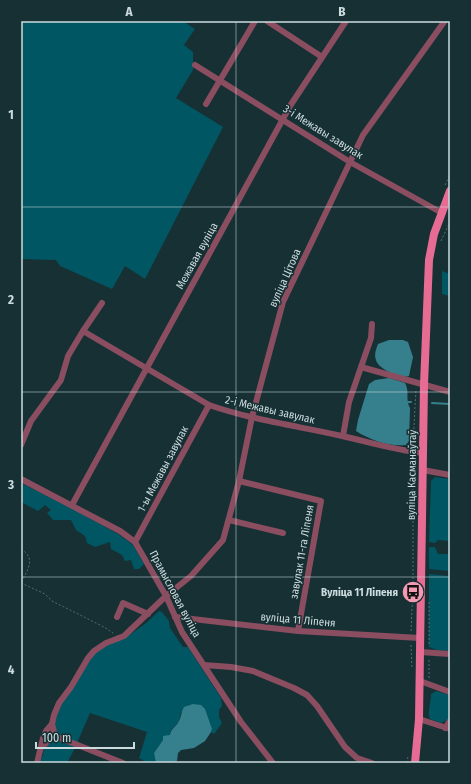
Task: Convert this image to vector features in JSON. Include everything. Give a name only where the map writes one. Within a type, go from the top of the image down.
[{"type":"main road","name":"вуліца Касманаўтаў","points":[[415,763],[419,719],[422,470],[429,260],[434,234],[450,191]]},
{"type":"street","points":[[206,104],[255,21]]},
{"type":"street","points":[[267,21],[322,57]]},
{"type":"street","name":"Межавая вуліца","points":[[72,505],[282,119],[346,21]]},
{"type":"street","points":[[443,21],[450,26]]},
{"type":"street","name":"вуліца Цітова","points":[[37,763],[43,738],[46,731],[52,724],[59,702],[71,687],[88,658],[94,651],[124,636],[166,596],[191,576],[223,540],[239,481],[252,417],[283,302],[363,135],[443,21]]},
{"type":"street","name":"3-і Межавы завулак","points":[[195,65],[350,162],[442,214]]},
{"type":"street","points":[[21,445],[31,421],[61,380],[68,356],[102,303]]},
{"type":"street","points":[[343,436],[349,402],[371,338],[372,324]]},
{"type":"street","name":"2-і Межавы завулак","points":[[83,331],[209,405],[231,413],[343,436],[402,451],[423,453]]},
{"type":"street","points":[[361,367],[450,392]]},
{"type":"street","name":"1-ы Межавы завулак","points":[[136,542],[209,405]]},
{"type":"street","points":[[422,470],[450,475]]},
{"type":"street","name":"Прамысловая вуліца","points":[[21,479],[120,531],[136,542],[166,596],[182,632],[241,722],[273,763]]},
{"type":"street","name":"завулак 11-га Ліпеня","points":[[239,481],[321,501],[298,631]]},
{"type":"street","points":[[228,520],[283,532]]},
{"type":"street","points":[[117,617],[123,603],[148,614]]},
{"type":"street","name":"вуліца 11 Ліпеня","points":[[175,617],[298,631],[420,638]]},
{"type":"street","points":[[420,652],[450,654]]},
{"type":"street","points":[[204,665],[231,667],[253,671],[307,695],[317,706],[345,747],[357,758],[372,763]]},
{"type":"street","points":[[420,681],[450,692]]},
{"type":"street","points":[[419,719],[448,729],[450,721]]},
{"type":"street","points":[[52,724],[55,736]]},
{"type":"street","points":[[42,747],[55,736]]},
{"type":"street","points":[[55,736],[123,763]]},
{"type":"path","points":[[440,242],[450,222]]},
{"type":"path","points":[[21,549],[27,553],[30,560],[30,564],[21,583],[45,594],[52,601],[104,627],[120,637]]},
{"type":"path","points":[[412,668],[411,638],[413,587]]},
{"type":"path","points":[[429,598],[429,679]]},
{"type":"path","points":[[407,763],[408,752]]},
{"type":"shaded area","points":[[21,21],[183,21],[195,29],[184,45],[193,52],[193,70],[176,98],[223,127],[145,279],[125,266],[112,289],[60,266],[56,260],[21,259]]},
{"type":"shaded area","points":[[442,271],[450,274],[450,296],[442,294]]},
{"type":"shaded area","points":[[389,340],[403,340],[408,342],[413,357],[409,376],[405,377],[396,375],[385,370],[376,360],[375,356],[378,344]]},
{"type":"shaded area","points":[[389,378],[405,383],[406,386],[410,408],[409,441],[406,445],[393,445],[380,442],[356,431],[369,384],[375,380]]},
{"type":"shaded area","points":[[435,477],[450,479],[450,541],[438,540],[435,543],[429,542],[431,481]]},
{"type":"shaded area","points":[[21,483],[118,534],[133,545],[144,564],[139,569],[134,569],[131,560],[125,561],[122,555],[111,549],[110,542],[95,547],[87,543],[85,536],[76,530],[71,520],[53,520],[47,513],[51,510],[45,505],[38,511],[21,502]]},
{"type":"shaded area","points":[[429,547],[435,547],[438,554],[450,554],[450,571],[429,569]]},
{"type":"shaded area","points":[[429,574],[450,576],[450,651],[437,650],[429,647]]},
{"type":"shaded area","points":[[159,611],[162,612],[169,621],[170,628],[183,647],[188,647],[221,698],[222,706],[219,710],[219,717],[222,723],[214,734],[211,732],[212,729],[181,712],[179,722],[171,730],[170,735],[163,740],[154,753],[156,763],[144,763],[144,761],[139,758],[147,732],[90,713],[77,743],[61,736],[54,728],[55,715],[60,703],[94,652],[106,645],[125,638],[145,624]]},
{"type":"shaded area","points":[[436,691],[450,695],[450,715],[448,720],[441,723],[430,719],[429,717],[431,694]]},
{"type":"shaded area","points":[[193,704],[201,705],[205,709],[212,729],[211,732],[205,741],[194,748],[181,750],[178,753],[177,761],[171,763],[156,763],[154,753],[163,740],[163,736],[170,735],[179,721],[184,707]]},
{"type":"shaded area","points":[[55,738],[76,746],[67,763],[39,763],[43,755],[44,748]]},
{"type":"waterway","points":[[432,403],[450,404]]},
{"type":"place","name":"Вуліца 11 Ліпеня","points":[[413,592]]}]
